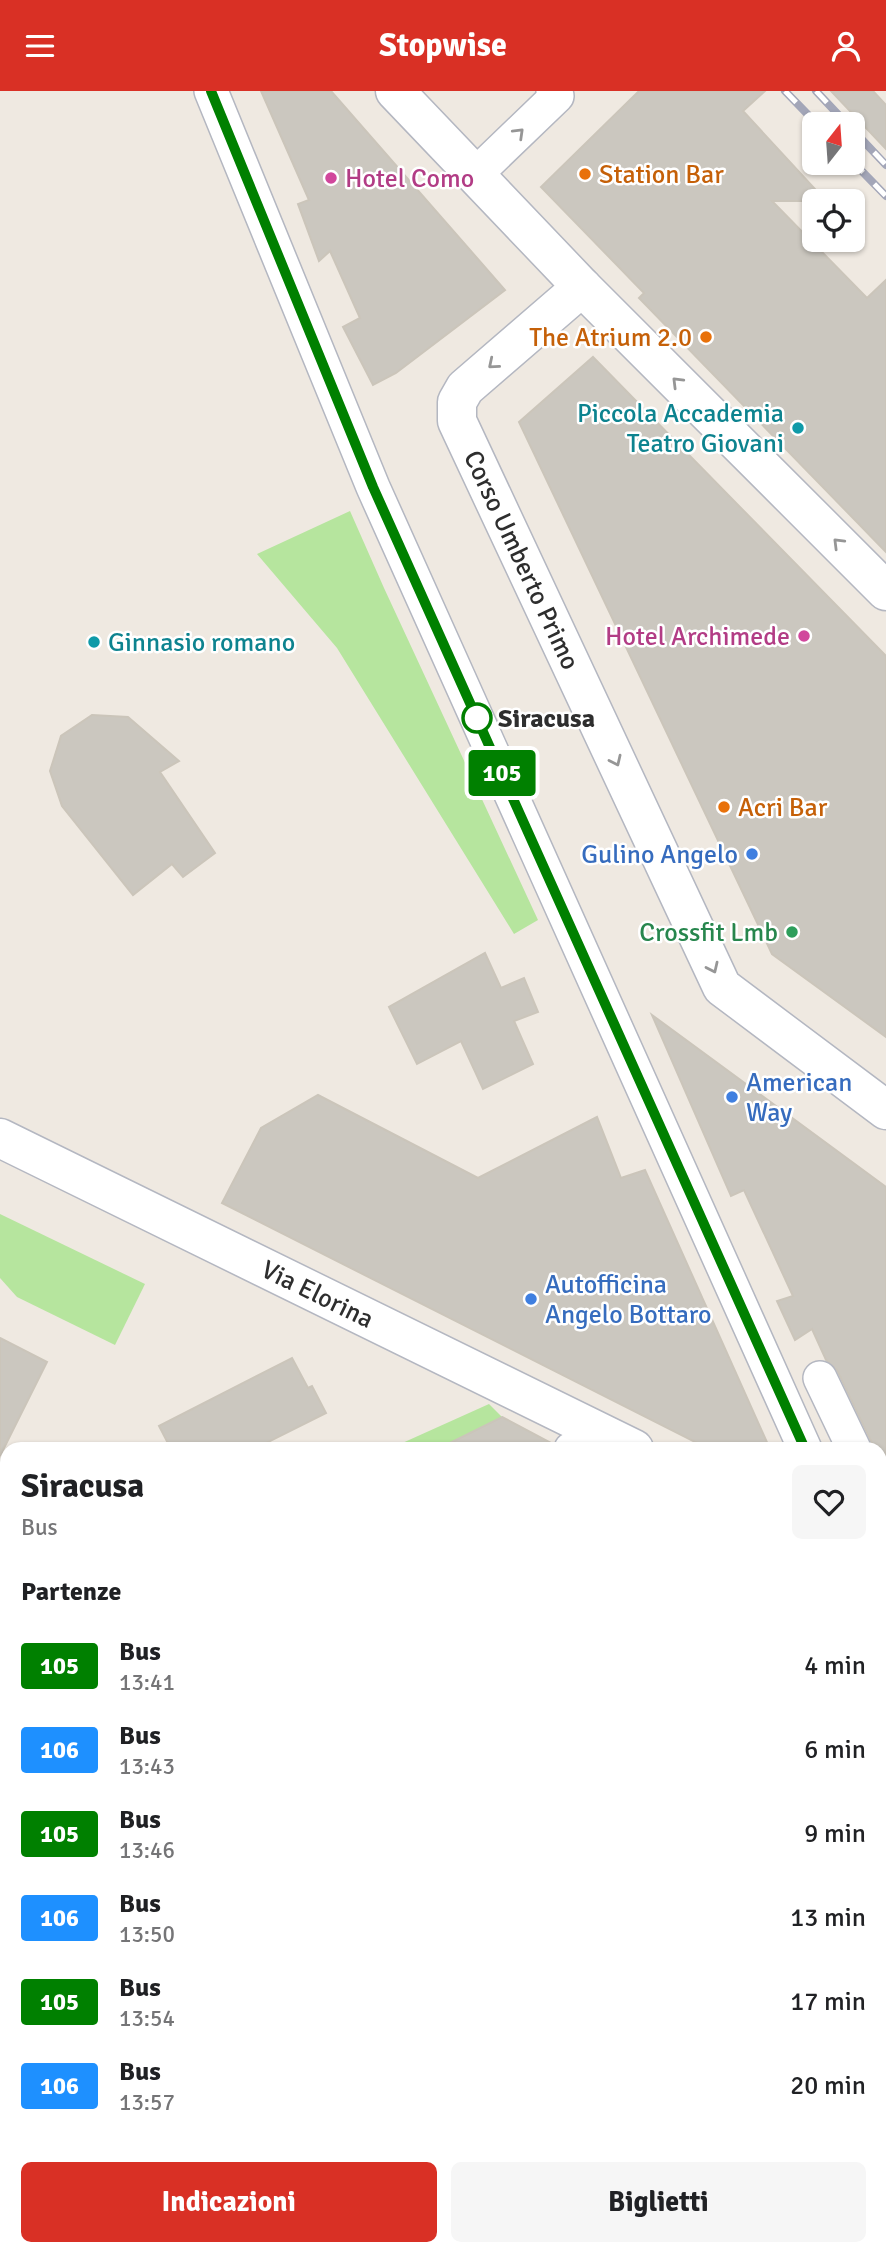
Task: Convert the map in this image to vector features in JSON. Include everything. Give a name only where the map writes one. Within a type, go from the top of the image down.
[{"type":"main road","points":[[395,91],[582,287],[886,591]]},
{"type":"main road","name":"Corso Umberto Primo","points":[[582,287],[465,388],[457,402],[457,421],[722,987],[886,1110]]},
{"type":"main road","name":"Via Elorina","points":[[0,1138],[598,1442]]},
{"type":"street","points":[[211,91],[373,487],[802,1442]]},
{"type":"street","points":[[475,175],[557,96],[553,91]]},
{"type":"street","points":[[820,1378],[851,1442]]},
{"type":"green space","points":[[350,511],[538,920],[514,934],[337,648],[257,554]]},
{"type":"green space","points":[[0,1214],[145,1284],[115,1345],[17,1297],[0,1278]]},
{"type":"green space","points":[[489,1404],[502,1417],[452,1442],[405,1442]]},
{"type":"building","points":[[261,91],[331,91],[505,290],[396,373],[373,385],[343,327],[360,318],[330,251],[319,261],[298,204],[309,200]]},
{"type":"building","points":[[639,91],[765,91],[743,111],[815,189],[802,189],[802,201],[772,201],[802,232],[802,252],[822,252],[867,298],[886,280],[886,552],[639,298],[644,293],[541,187]]},
{"type":"building","points":[[831,91],[873,91],[886,105],[886,149],[865,127],[865,112],[851,112]]},
{"type":"building","points":[[593,357],[886,656],[886,1037],[772,954],[519,422]]},
{"type":"building","points":[[92,715],[128,717],[179,761],[160,772],[215,853],[183,877],[172,864],[133,895],[62,806],[50,771],[61,736]]},
{"type":"building","points":[[485,953],[501,988],[524,978],[538,1012],[514,1021],[533,1064],[483,1089],[461,1041],[417,1064],[389,1007]]},
{"type":"building","points":[[652,1015],[886,1187],[886,1442],[871,1442],[837,1370],[826,1360],[812,1329],[795,1340],[777,1301],[793,1296],[744,1190],[731,1196]]},
{"type":"building","points":[[318,1095],[478,1178],[597,1117],[621,1178],[645,1170],[767,1442],[695,1442],[222,1203],[261,1128]]},
{"type":"building","points":[[0,1338],[47,1362],[7,1442],[0,1442]]},
{"type":"building","points":[[292,1358],[308,1388],[312,1386],[326,1413],[268,1442],[167,1442],[159,1426]]},
{"type":"building","points":[[502,1417],[549,1442],[452,1442]]},
{"type":"railway","points":[[785,91],[805,112]]},
{"type":"railway","points":[[816,91],[836,112]]},
{"type":"railway","points":[[865,143],[886,165]]},
{"type":"railway","points":[[865,174],[886,196]]},
{"type":"bus line","name":"105","points":[[211,91],[373,487],[802,1442]]},
{"type":"place","name":"Station Bar","points":[[585,174]]},
{"type":"place","name":"Hotel Como","points":[[331,178]]},
{"type":"place","name":"The Atrium 2.0","points":[[706,337]]},
{"type":"place","name":"Piccola Accademia Teatro Giovani","points":[[798,428]]},
{"type":"place","name":"Hotel Archimede","points":[[804,636]]},
{"type":"place","name":"Ginnasio romano","points":[[94,642]]},
{"type":"place","name":"Siracusa","points":[[477,718]]},
{"type":"place","name":"Acri Bar","points":[[724,807]]},
{"type":"place","name":"Gulino Angelo","points":[[752,854]]},
{"type":"place","name":"Crossfit Lmb","points":[[792,932]]},
{"type":"place","name":"American Way","points":[[732,1097]]},
{"type":"place","name":"Autofficina Angelo Bottaro","points":[[531,1299]]}]
